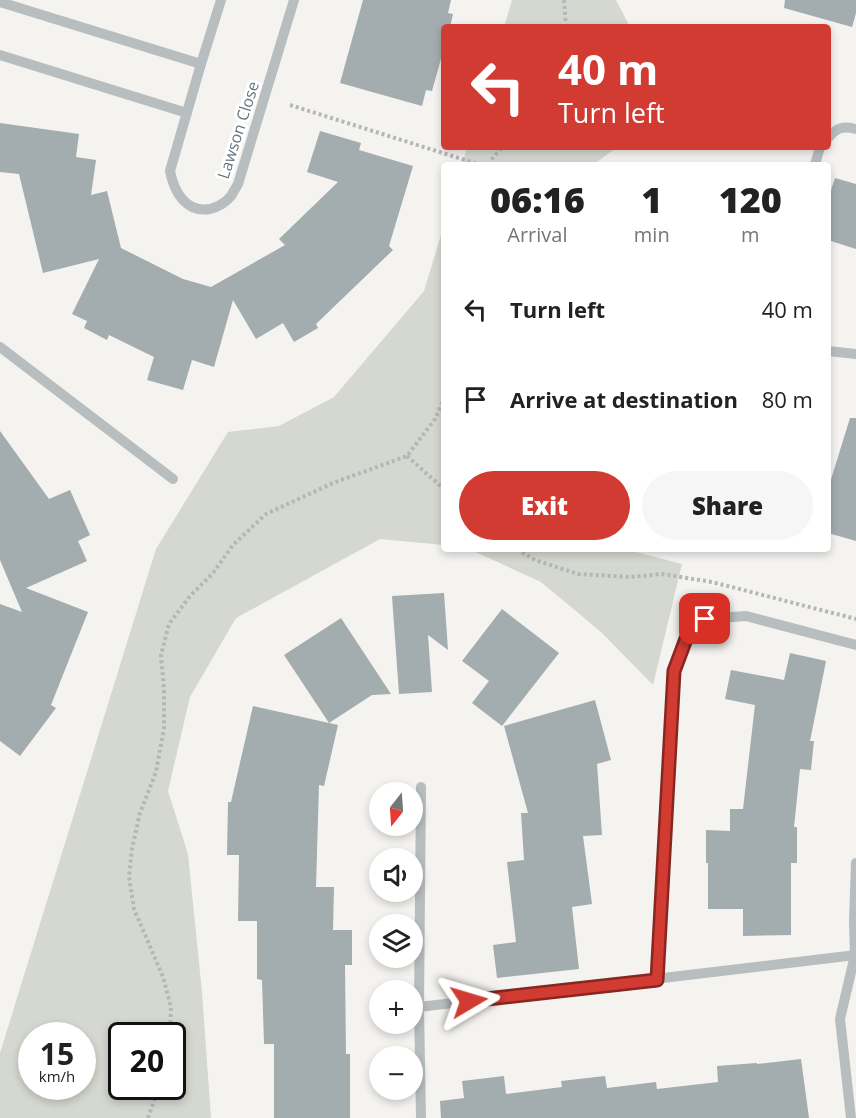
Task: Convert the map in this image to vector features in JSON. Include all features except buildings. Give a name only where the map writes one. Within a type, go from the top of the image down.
[{"type":"street","name":"Lawson Close","points":[[221,0],[171,171],[178,195],[190,206],[202,210],[217,207],[230,197],[238,184],[294,0]]},
{"type":"street","points":[[0,2],[201,64]]},
{"type":"street","points":[[0,55],[187,113]]},
{"type":"street","points":[[831,134],[834,130],[846,127],[856,129]]},
{"type":"street","points":[[0,347],[173,479]]},
{"type":"street","points":[[831,351],[856,354]]},
{"type":"street","points":[[657,980],[674,671],[686,639],[705,619],[746,616],[856,645]]},
{"type":"street","points":[[419,980],[421,836]]},
{"type":"street","points":[[851,1118],[840,1019],[856,955],[854,921],[856,863]]},
{"type":"street","points":[[423,1007],[856,955]]},
{"type":"street","points":[[419,1034],[421,1118]]},
{"type":"path","points":[[564,0],[567,24]]},
{"type":"path","points":[[290,105],[471,162]]},
{"type":"path","points":[[490,162],[500,150]]},
{"type":"path","points":[[170,1022],[171,1007],[164,977],[134,909],[129,877],[140,813],[156,772],[164,728],[161,655],[169,624],[190,596],[213,573],[233,545],[266,514],[333,483],[407,456],[435,419],[441,406]]},
{"type":"path","points":[[407,456],[441,486]]},
{"type":"path","points":[[522,552],[535,560],[578,574],[630,577],[662,574],[712,582],[856,619]]},
{"type":"path","points":[[148,1118],[154,1100]]},
{"type":"shaded area","points":[[512,0],[616,0],[628,24],[505,24]]},
{"type":"shaded area","points":[[466,150],[613,150],[597,162],[463,162]]},
{"type":"shaded area","points":[[441,235],[441,545],[380,539],[236,618],[190,697],[168,791],[188,854],[202,992],[211,1118],[0,1118],[0,1053],[156,549],[228,432],[279,426],[334,397],[424,291]]},
{"type":"shaded area","points":[[476,552],[636,552],[682,564],[653,685],[601,632],[541,582]]},
{"type":"route","points":[[469,1001],[657,980],[674,671],[686,639],[705,619]]}]
